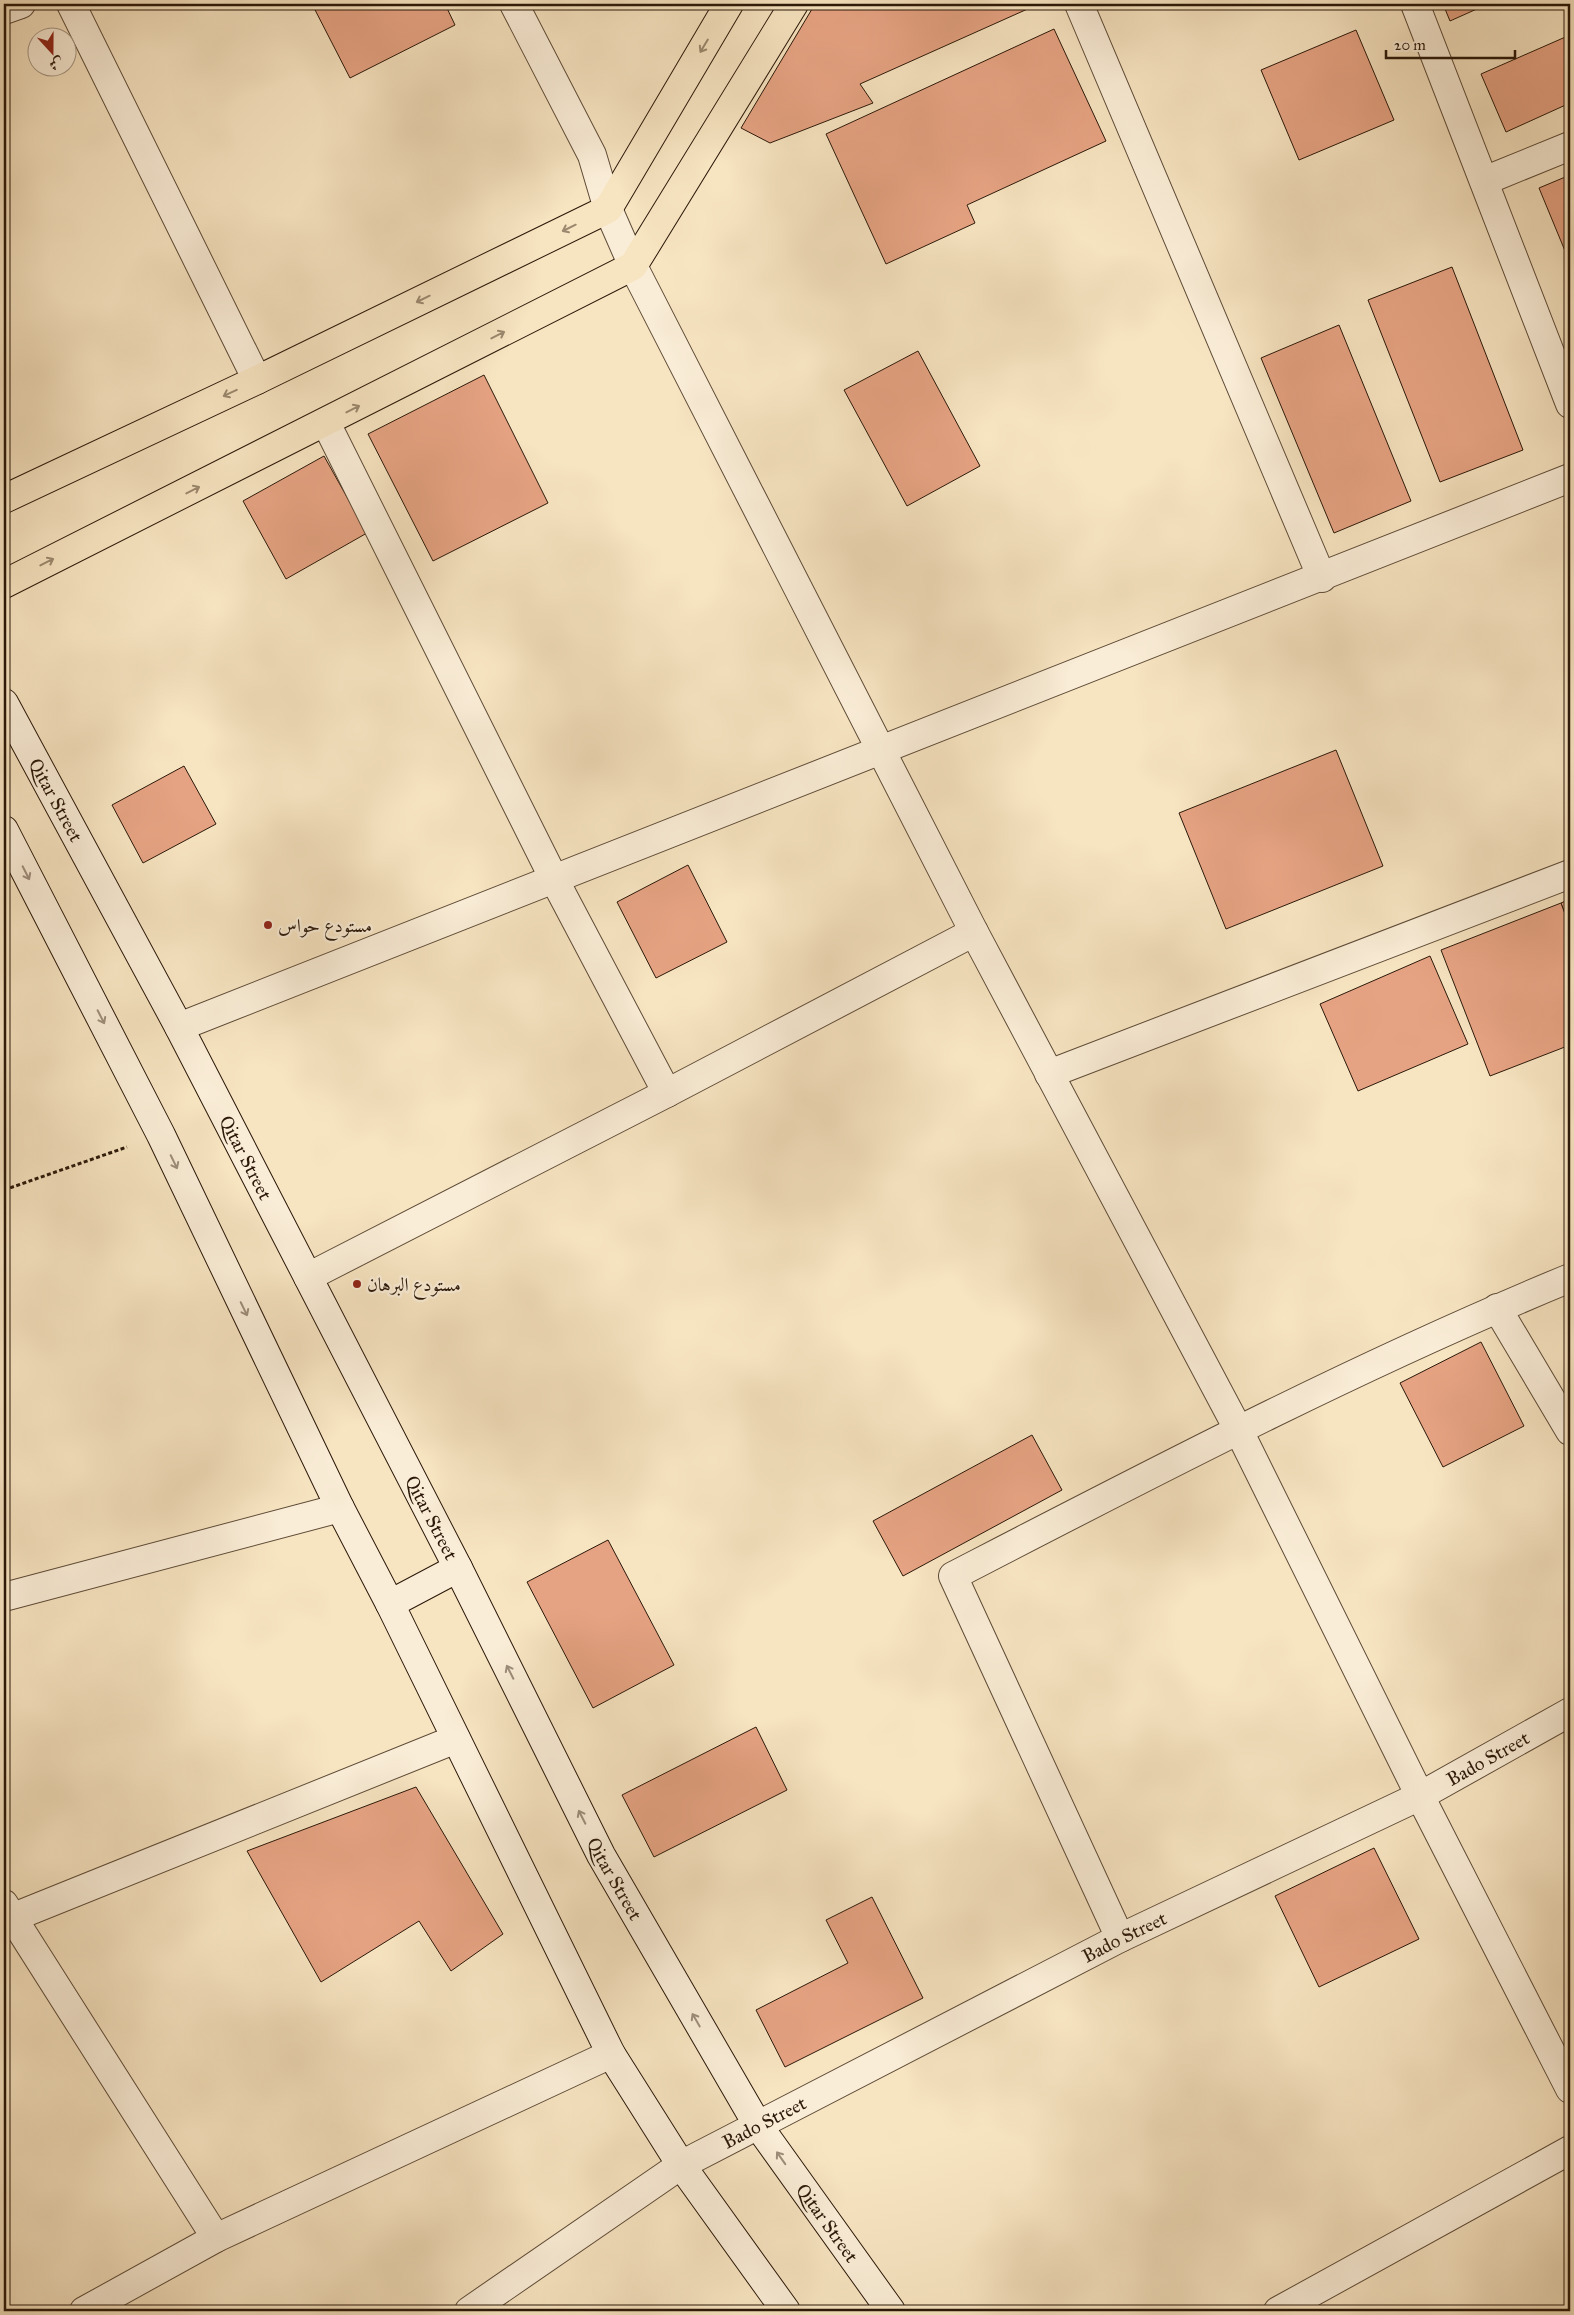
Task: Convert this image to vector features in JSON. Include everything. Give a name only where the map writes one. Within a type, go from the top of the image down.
[{"type":"main road","points":[[4,499],[256,380],[608,209],[729,4]]},
{"type":"main road","points":[[4,584],[326,423],[633,266],[794,4]]},
{"type":"street","points":[[4,10],[21,4]]},
{"type":"street","points":[[71,4],[256,380]]},
{"type":"street","points":[[514,4],[592,155],[608,209],[633,266],[974,932],[1238,1429],[1420,1796],[1570,2089]]},
{"type":"street","points":[[1079,4],[1322,578]]},
{"type":"street","points":[[1415,4],[1570,404]]},
{"type":"street","points":[[1484,181],[1570,146]]},
{"type":"street","points":[[326,423],[554,879],[666,1093]]},
{"type":"street","points":[[179,1027],[880,749],[1322,578],[1570,478]]},
{"type":"street","name":"Qitar Street","points":[[4,704],[179,1027],[458,1568],[601,1855],[757,2124],[891,2311]]},
{"type":"street","points":[[4,830],[161,1135],[340,1508],[390,1604],[611,2054],[681,2165],[786,2311]]},
{"type":"street","points":[[1049,1074],[1570,874]]},
{"type":"street","points":[[308,1277],[974,932]]},
{"type":"street","points":[[1120,1938],[953,1576],[1238,1429],[1497,1308],[1570,1278]]},
{"type":"street","points":[[1497,1308],[1570,1431]]},
{"type":"street","points":[[4,1596],[340,1508]]},
{"type":"street","points":[[390,1604],[458,1568]]},
{"type":"street","name":"Bado Street","points":[[469,2311],[681,2165],[757,2124],[1120,1938],[1420,1796],[1570,1712]]},
{"type":"street","points":[[216,2238],[9,1911],[456,1739]]},
{"type":"street","points":[[84,2311],[216,2238],[611,2054]]},
{"type":"street","points":[[1278,2311],[1570,2150]]},
{"type":"path","points":[[4,1190],[161,1135]]},
{"type":"building","points":[[312,4],[445,4],[455,25],[350,78]]},
{"type":"building","points":[[815,4],[1031,4],[1032,7],[860,84],[873,103],[770,143],[741,128]]},
{"type":"building","points":[[1443,4],[1488,4],[1450,21]]},
{"type":"building","points":[[1054,29],[1106,141],[967,205],[975,223],[886,264],[826,134]]},
{"type":"building","points":[[1356,30],[1394,120],[1299,160],[1261,70]]},
{"type":"building","points":[[1570,35],[1570,103],[1506,132],[1481,74]]},
{"type":"building","points":[[1570,175],[1570,263],[1539,188]]},
{"type":"building","points":[[1452,267],[1523,450],[1440,482],[1368,300]]},
{"type":"building","points":[[1339,325],[1411,501],[1334,533],[1261,358]]},
{"type":"building","points":[[918,351],[980,466],[907,506],[844,390]]},
{"type":"building","points":[[484,375],[548,503],[433,561],[368,434]]},
{"type":"building","points":[[324,456],[367,533],[286,579],[243,501]]},
{"type":"building","points":[[1336,750],[1383,866],[1226,929],[1179,813]]},
{"type":"building","points":[[184,766],[216,824],[143,863],[112,805]]},
{"type":"building","points":[[688,865],[727,942],[656,978],[617,902]]},
{"type":"building","points":[[1570,899],[1570,928],[1561,903]]},
{"type":"building","points":[[1561,903],[1570,928],[1570,1045],[1490,1076],[1441,950]]},
{"type":"building","points":[[1430,956],[1468,1044],[1358,1091],[1320,1004]]},
{"type":"building","points":[[1481,1342],[1524,1426],[1443,1467],[1400,1383]]},
{"type":"building","points":[[1032,1435],[1062,1490],[903,1576],[873,1521]]},
{"type":"building","points":[[608,1540],[674,1665],[593,1708],[527,1582]]},
{"type":"building","points":[[756,1727],[787,1790],[654,1857],[622,1795]]},
{"type":"building","points":[[416,1787],[503,1934],[451,1971],[419,1921],[321,1982],[247,1851]]},
{"type":"building","points":[[1374,1848],[1419,1939],[1319,1987],[1275,1896]]},
{"type":"building","points":[[872,1897],[923,1998],[785,2067],[756,2010],[848,1963],[826,1920]]},
{"type":"place","name":"مستودع حواس","points":[[268,925]]},
{"type":"place","name":"مستودع البرهان","points":[[357,1284]]}]
